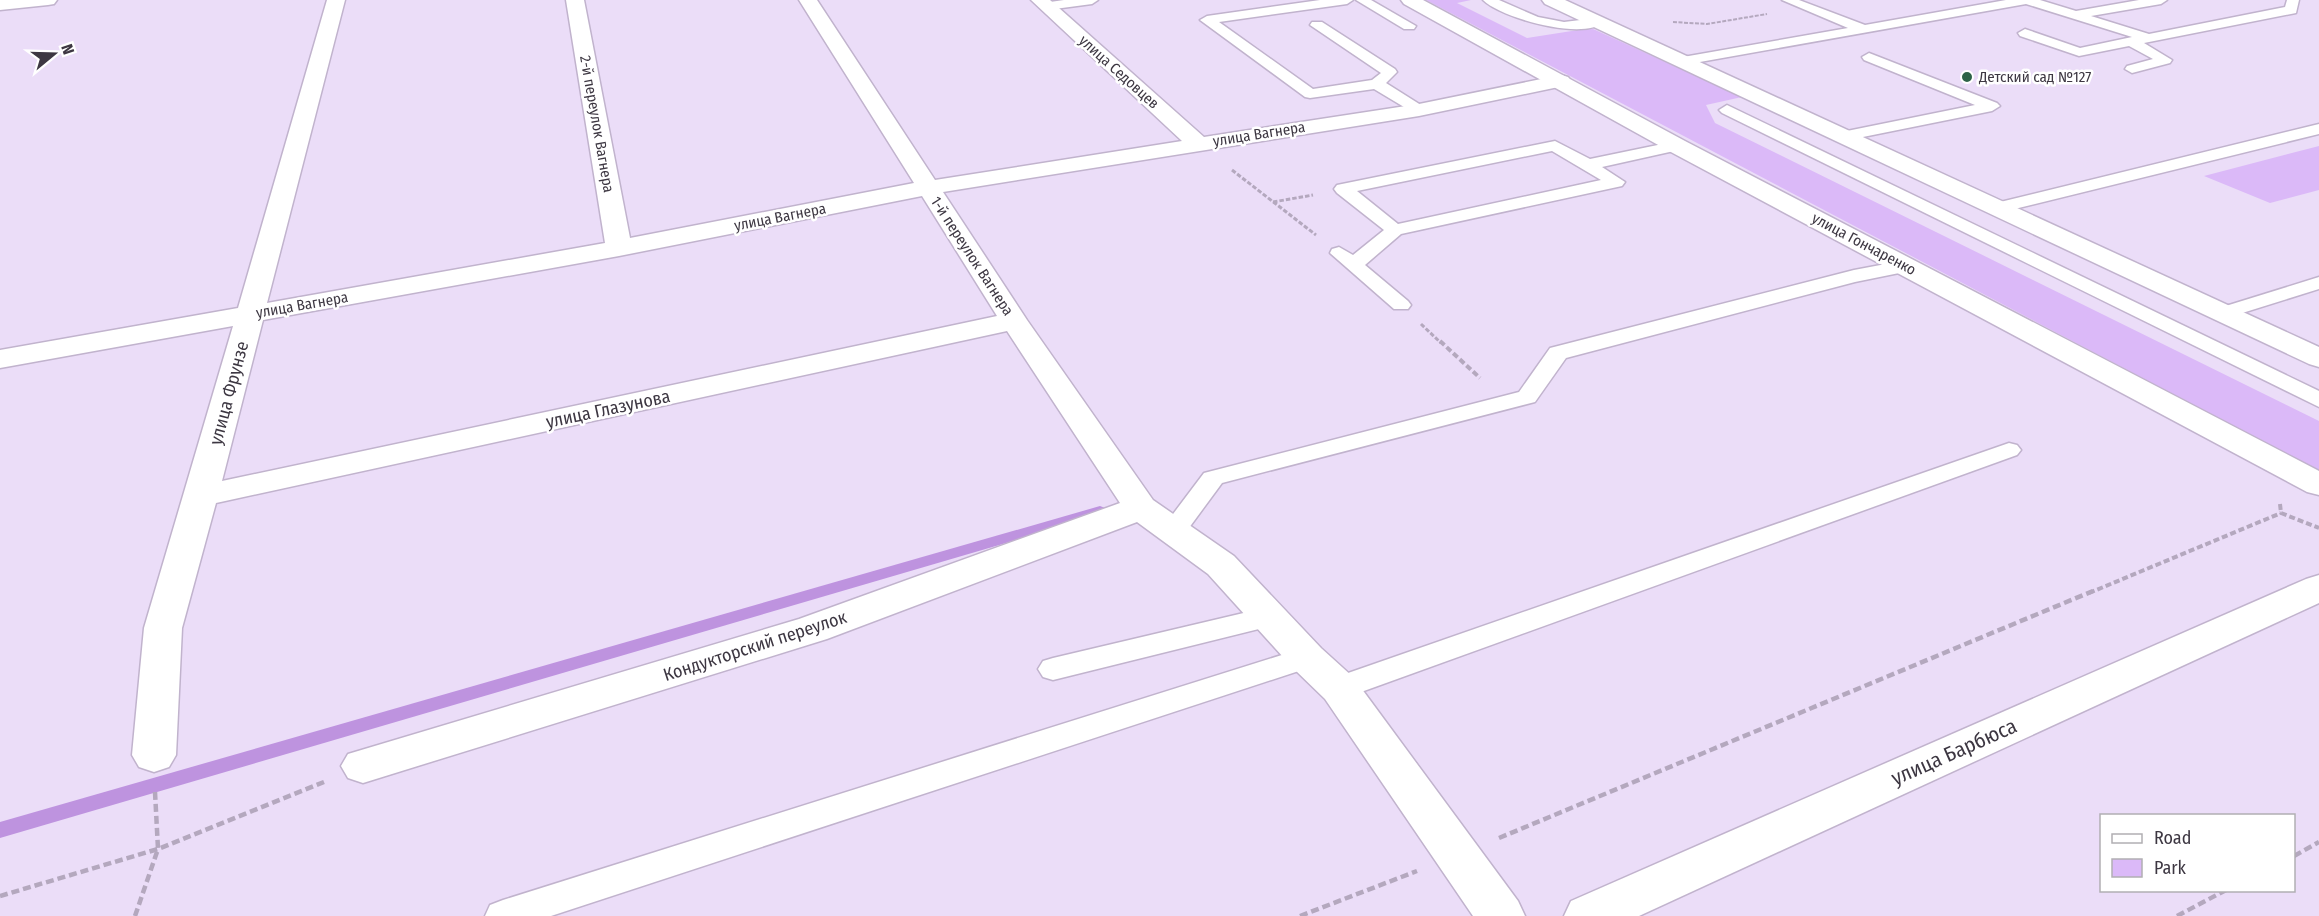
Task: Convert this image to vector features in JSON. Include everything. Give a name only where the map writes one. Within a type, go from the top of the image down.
[{"type":"street","points":[[0,5],[48,0]]},
{"type":"street","name":"улица Фрунзе","points":[[154,755],[163,628],[336,0]]},
{"type":"street","name":"2-й переулок Вагнера","points":[[575,0],[619,248]]},
{"type":"street","name":"1-й переулок Вагнера","points":[[808,0],[927,189],[1014,321],[1157,519],[1221,565],[1306,658],[1339,688],[1501,916]]},
{"type":"street","name":"улица Гончаренко","points":[[1410,0],[1677,146],[2319,485]]},
{"type":"street","points":[[1551,0],[2319,358]]},
{"type":"street","points":[[7,24],[27,1]]},
{"type":"street","name":"улица Седовцев","points":[[1043,3],[1198,144]]},
{"type":"street","name":"улица Вагнера","points":[[0,359],[619,248],[927,189],[1419,110],[1561,81]]},
{"type":"street","name":"улица Глазунова","points":[[201,496],[1014,321]]},
{"type":"street","name":"Кондукторский переулок","points":[[363,765],[813,629],[1157,519]]},
{"type":"street","name":"улица Барбюса","points":[[1588,916],[2319,588]]},
{"type":"lane","points":[[1043,3],[1092,0]]},
{"type":"lane","points":[[1317,25],[1389,72],[1377,84],[1310,94],[1207,20],[1347,0]]},
{"type":"lane","points":[[1362,0],[1408,26]]},
{"type":"lane","points":[[1489,0],[1534,20],[1564,26],[1597,22]]},
{"type":"lane","points":[[1788,0],[1864,29]]},
{"type":"lane","points":[[1683,61],[2027,0],[2148,38]]},
{"type":"lane","points":[[2075,15],[2161,0]]},
{"type":"lane","points":[[2025,33],[2079,52],[2291,10],[2293,0]]},
{"type":"lane","points":[[2252,3],[2282,12]]},
{"type":"lane","points":[[2132,42],[2165,60],[2132,69]]},
{"type":"lane","points":[[1843,136],[1992,106],[1869,57]]},
{"type":"lane","points":[[1377,84],[1419,110]]},
{"type":"lane","points":[[1726,110],[2319,400]]},
{"type":"lane","points":[[1998,208],[2319,129]]},
{"type":"lane","points":[[1343,189],[1555,146],[1616,182],[1395,230],[1346,259],[1401,305]]},
{"type":"lane","points":[[1587,165],[1677,146]]},
{"type":"lane","points":[[1343,189],[1395,230]]},
{"type":"lane","points":[[1157,519],[1213,478],[1527,397],[1558,353],[1854,276],[1907,266]]},
{"type":"lane","points":[[2223,313],[2319,283]]},
{"type":"lane","points":[[1339,688],[2009,450]]},
{"type":"lane","points":[[1053,669],[1269,617]]},
{"type":"lane","points":[[503,916],[1306,658]]},
{"type":"path","points":[[1667,22],[1707,24],[1806,7]]},
{"type":"path","points":[[1198,144],[1346,259]]},
{"type":"path","points":[[1272,202],[1343,189]]},
{"type":"path","points":[[1401,305],[1506,402]]},
{"type":"path","points":[[1300,916],[1457,855],[2281,513]]},
{"type":"path","points":[[135,916],[158,849],[154,755]]},
{"type":"path","points":[[0,896],[158,849],[363,765]]},
{"type":"path","points":[[2295,855],[2319,842]]},
{"type":"path","points":[[2176,916],[2224,892]]},
{"type":"green space","points":[[1426,0],[1471,0],[1457,3],[1527,38],[1591,28],[1742,97],[1706,105],[1715,123],[2319,421],[2319,471]]},
{"type":"green space","points":[[2319,146],[2319,190],[2270,203],[2204,176]]},
{"type":"waterway","points":[[0,830],[1100,511]]},
{"type":"place","name":"Детский сад №127","points":[[1967,77]]}]
